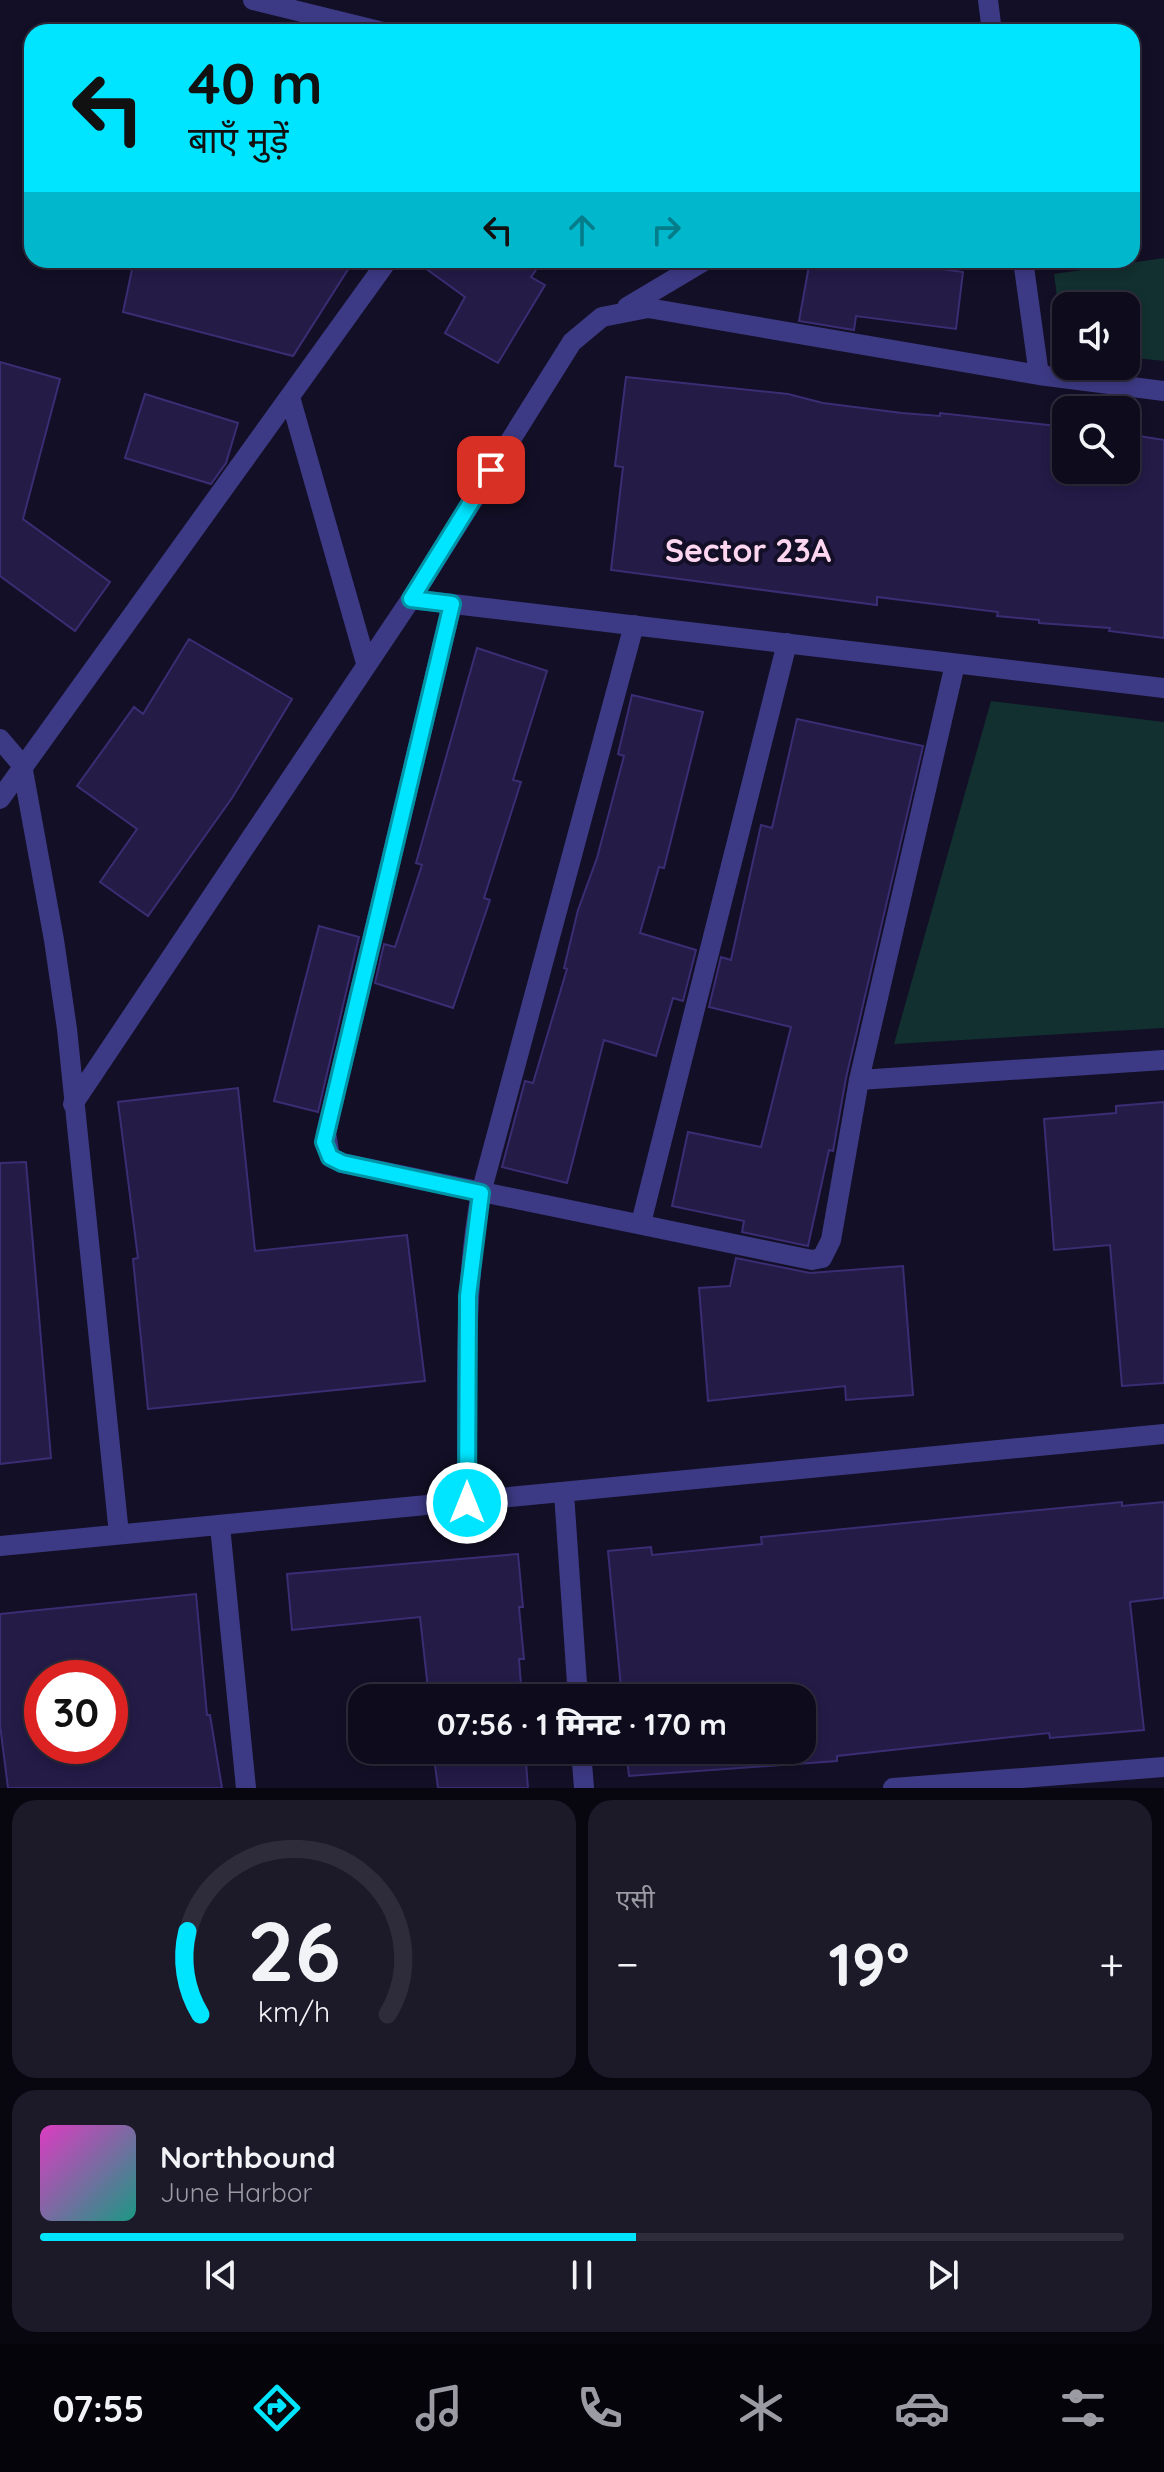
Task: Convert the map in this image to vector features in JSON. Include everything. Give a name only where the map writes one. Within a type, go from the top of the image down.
[{"type":"street","points":[[253,0],[350,24]]},
{"type":"street","points":[[988,0],[991,24]]},
{"type":"street","points":[[0,799],[382,268]]},
{"type":"street","points":[[614,315],[693,268]]},
{"type":"street","points":[[1024,268],[1039,375]]},
{"type":"street","points":[[73,1104],[411,599],[572,342],[602,317],[648,308],[1039,375],[1164,391]]},
{"type":"street","points":[[290,397],[366,663]]},
{"type":"street","points":[[411,599],[1164,688]]},
{"type":"street","points":[[452,604],[324,1142],[330,1157],[342,1163],[481,1193],[812,1260],[822,1258],[831,1240],[859,1080],[955,664]]},
{"type":"street","points":[[467,1503],[468,1296],[481,1193],[634,625]]},
{"type":"street","points":[[641,1223],[787,643]]},
{"type":"street","points":[[0,739],[22,765],[54,940],[119,1534]]},
{"type":"street","points":[[859,1080],[1164,1060]]},
{"type":"street","points":[[0,1546],[1164,1434]]},
{"type":"street","points":[[564,1493],[577,1684]]},
{"type":"street","points":[[220,1526],[246,1788]]},
{"type":"street","points":[[582,1764],[584,1788]]},
{"type":"street","points":[[893,1788],[1164,1767]]},
{"type":"green space","points":[[1164,258],[1164,361],[1140,358],[1140,292],[1056,292],[1054,274],[1095,268],[1140,268],[1140,261]]},
{"type":"green space","points":[[991,701],[1164,722],[1164,1028],[894,1044]]},
{"type":"building","points":[[132,268],[349,268],[293,356],[123,312]]},
{"type":"building","points":[[425,268],[537,268],[531,277],[545,285],[498,363],[445,333],[465,297]]},
{"type":"building","points":[[809,268],[934,268],[963,272],[956,329],[856,316],[854,330],[799,321]]},
{"type":"building","points":[[0,362],[60,379],[23,519],[110,582],[75,631],[0,576]]},
{"type":"building","points":[[626,377],[788,394],[823,403],[902,413],[940,416],[940,413],[1052,425],[1052,484],[1140,484],[1140,436],[1164,440],[1164,638],[1109,631],[1110,628],[1039,623],[1039,620],[997,616],[998,612],[877,597],[877,605],[611,570],[623,467],[615,466]]},
{"type":"building","points":[[145,394],[238,423],[226,463],[211,484],[125,458]]},
{"type":"building","points":[[189,639],[292,699],[232,798],[148,916],[100,882],[137,829],[77,786],[134,707],[143,714]]},
{"type":"building","points":[[477,648],[547,671],[513,780],[521,782],[484,898],[490,900],[453,1008],[375,983],[384,944],[395,947],[422,865],[416,863]]},
{"type":"building","points":[[632,695],[703,712],[664,868],[659,867],[640,933],[696,950],[683,1001],[673,998],[656,1056],[604,1040],[567,1183],[502,1167],[525,1081],[533,1083],[567,969],[564,968],[578,910],[597,858],[624,756],[618,754]]},
{"type":"building","points":[[797,719],[923,746],[846,1078],[833,1151],[829,1150],[808,1246],[742,1232],[744,1221],[672,1206],[688,1132],[761,1147],[791,1027],[709,1007],[721,957],[731,960],[761,825],[772,828]]},
{"type":"building","points":[[319,926],[359,937],[318,1112],[274,1101]]},
{"type":"building","points":[[238,1088],[255,1251],[407,1235],[425,1381],[148,1409],[133,1259],[138,1258],[118,1102]]},
{"type":"building","points":[[1164,1102],[1164,1383],[1122,1386],[1110,1245],[1054,1250],[1044,1119],[1116,1113],[1116,1106]]},
{"type":"building","points":[[26,1162],[51,1458],[0,1464],[0,1163]]},
{"type":"building","points":[[736,1258],[810,1273],[903,1266],[913,1395],[846,1400],[845,1386],[708,1401],[699,1288],[730,1286]]},
{"type":"building","points":[[1122,1502],[1122,1506],[1164,1502],[1164,1598],[1130,1602],[1144,1730],[1050,1738],[1049,1733],[837,1756],[837,1761],[816,1763],[816,1684],[621,1684],[608,1551],[651,1547],[652,1555],[762,1544],[761,1537]]},
{"type":"building","points":[[518,1554],[523,1607],[519,1607],[524,1659],[519,1659],[521,1684],[427,1684],[420,1617],[292,1630],[287,1574]]},
{"type":"building","points":[[196,1594],[207,1715],[210,1715],[222,1788],[8,1788],[0,1725],[0,1614]]},
{"type":"building","points":[[435,1764],[526,1764],[528,1788],[438,1788]]},
{"type":"building","points":[[628,1764],[795,1764],[629,1776]]},
{"type":"district","name":"Sector 23A","points":[[748,551]]},
{"type":"route","points":[[467,1503],[468,1296],[473,1236],[481,1193],[342,1163],[330,1157],[324,1142],[452,604],[411,599],[491,470]]}]
